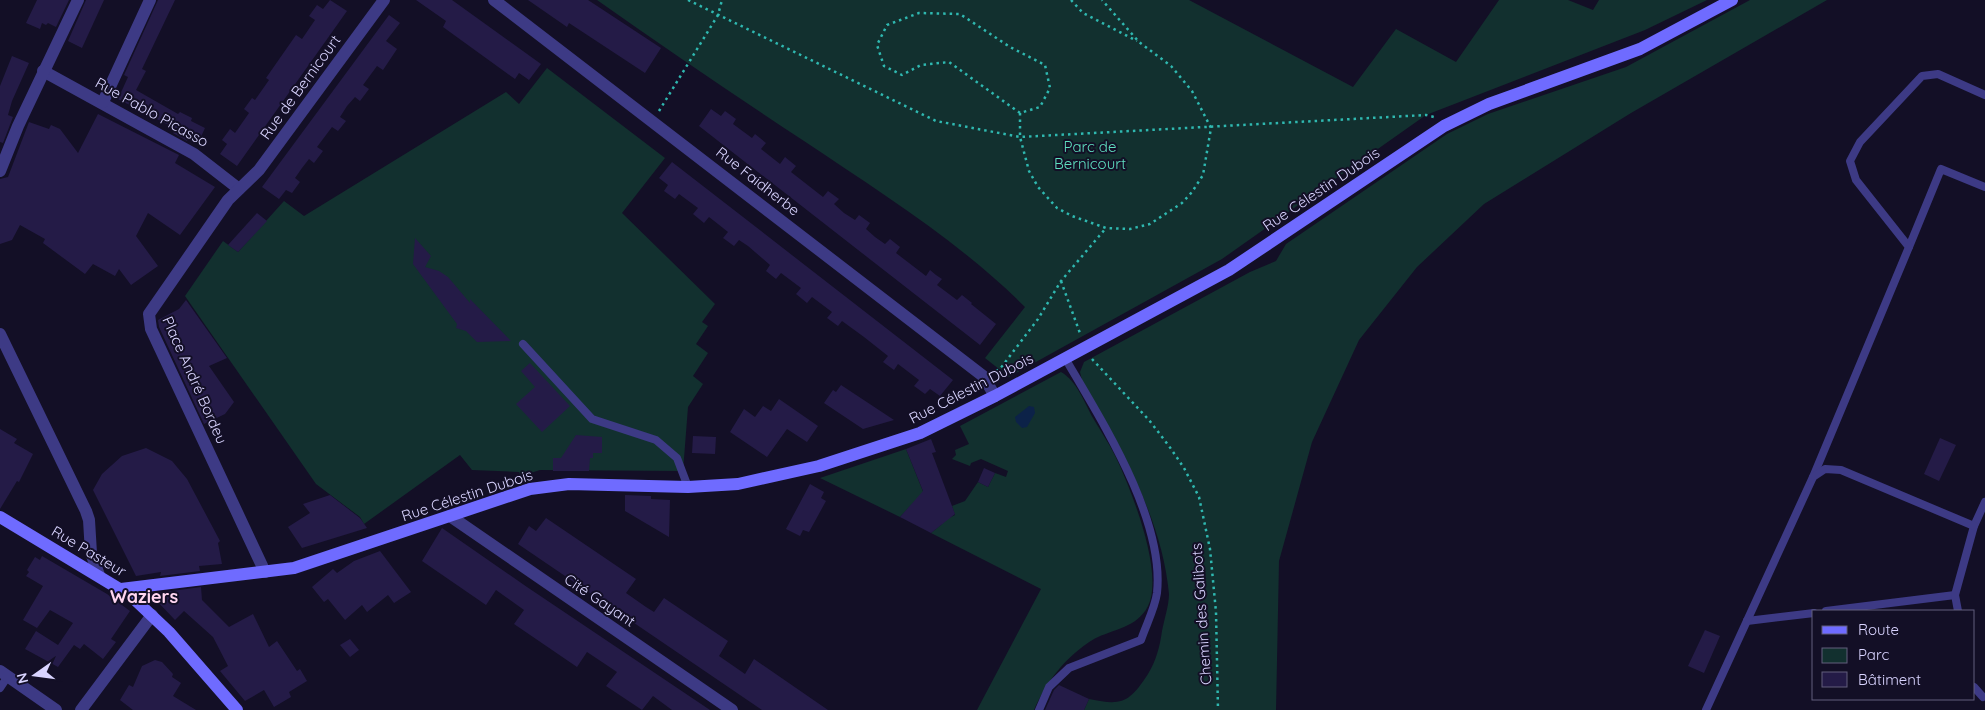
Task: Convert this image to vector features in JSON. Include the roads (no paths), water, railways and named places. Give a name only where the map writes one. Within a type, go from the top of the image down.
[{"type":"street","points":[[0,171],[78,0]]},
{"type":"street","points":[[103,102],[150,0]]},
{"type":"street","name":"Rue de Bernicourt","points":[[239,189],[259,170],[384,0]]},
{"type":"street","name":"Rue Faidherbe","points":[[494,0],[654,121],[983,376],[996,396]]},
{"type":"street","name":"Rue Célestin Dubois","points":[[121,589],[265,572],[322,560],[530,489],[554,485],[688,488],[738,484],[819,466],[920,433],[996,396],[1229,270],[1401,154],[1455,120],[1500,100],[1640,49],[1732,0]]},
{"type":"street","name":"Rue Pablo Picasso","points":[[44,71],[103,102],[206,161],[239,189]]},
{"type":"street","name":"Place André Bordeu","points":[[239,189],[228,200],[150,310],[149,323],[265,572]]},
{"type":"street","points":[[0,334],[86,511],[90,526],[91,553],[99,575]]},
{"type":"street","name":"Cité Gayant","points":[[450,516],[732,710]]},
{"type":"street","name":"Rue Pasteur","points":[[0,518],[121,589],[152,616],[237,710]]},
{"type":"street","points":[[81,710],[152,616]]},
{"type":"street","points":[[4,673],[56,710]]},
{"type":"lane","points":[[1909,247],[1856,180],[1850,161],[1860,142],[1922,76],[1938,74],[1985,96]]},
{"type":"lane","points":[[1706,710],[1813,478],[1941,168],[1985,187]]},
{"type":"lane","points":[[523,344],[592,419],[656,440],[676,458],[688,488]]},
{"type":"lane","points":[[1039,710],[1049,687],[1069,668],[1142,640],[1157,594],[1155,551],[1141,506],[1123,461],[1064,358]]},
{"type":"lane","points":[[1813,478],[1824,469],[1841,470],[1974,526]]},
{"type":"lane","points":[[1958,610],[1955,595],[1974,526],[1985,502]]},
{"type":"lane","points":[[1834,610],[1955,595]]},
{"type":"lane","points":[[1747,621],[1812,613]]},
{"type":"lane","points":[[0,688],[4,673]]},
{"type":"lane","points":[[1975,688],[1983,698]]},
{"type":"water","points":[[1029,406],[1034,407],[1035,413],[1027,427],[1022,428],[1016,422],[1015,417]]},
{"type":"district","name":"Waziers","points":[[144,596]]},
{"type":"park label","name":"Parc de Bernicourt","points":[[1090,154]]}]
